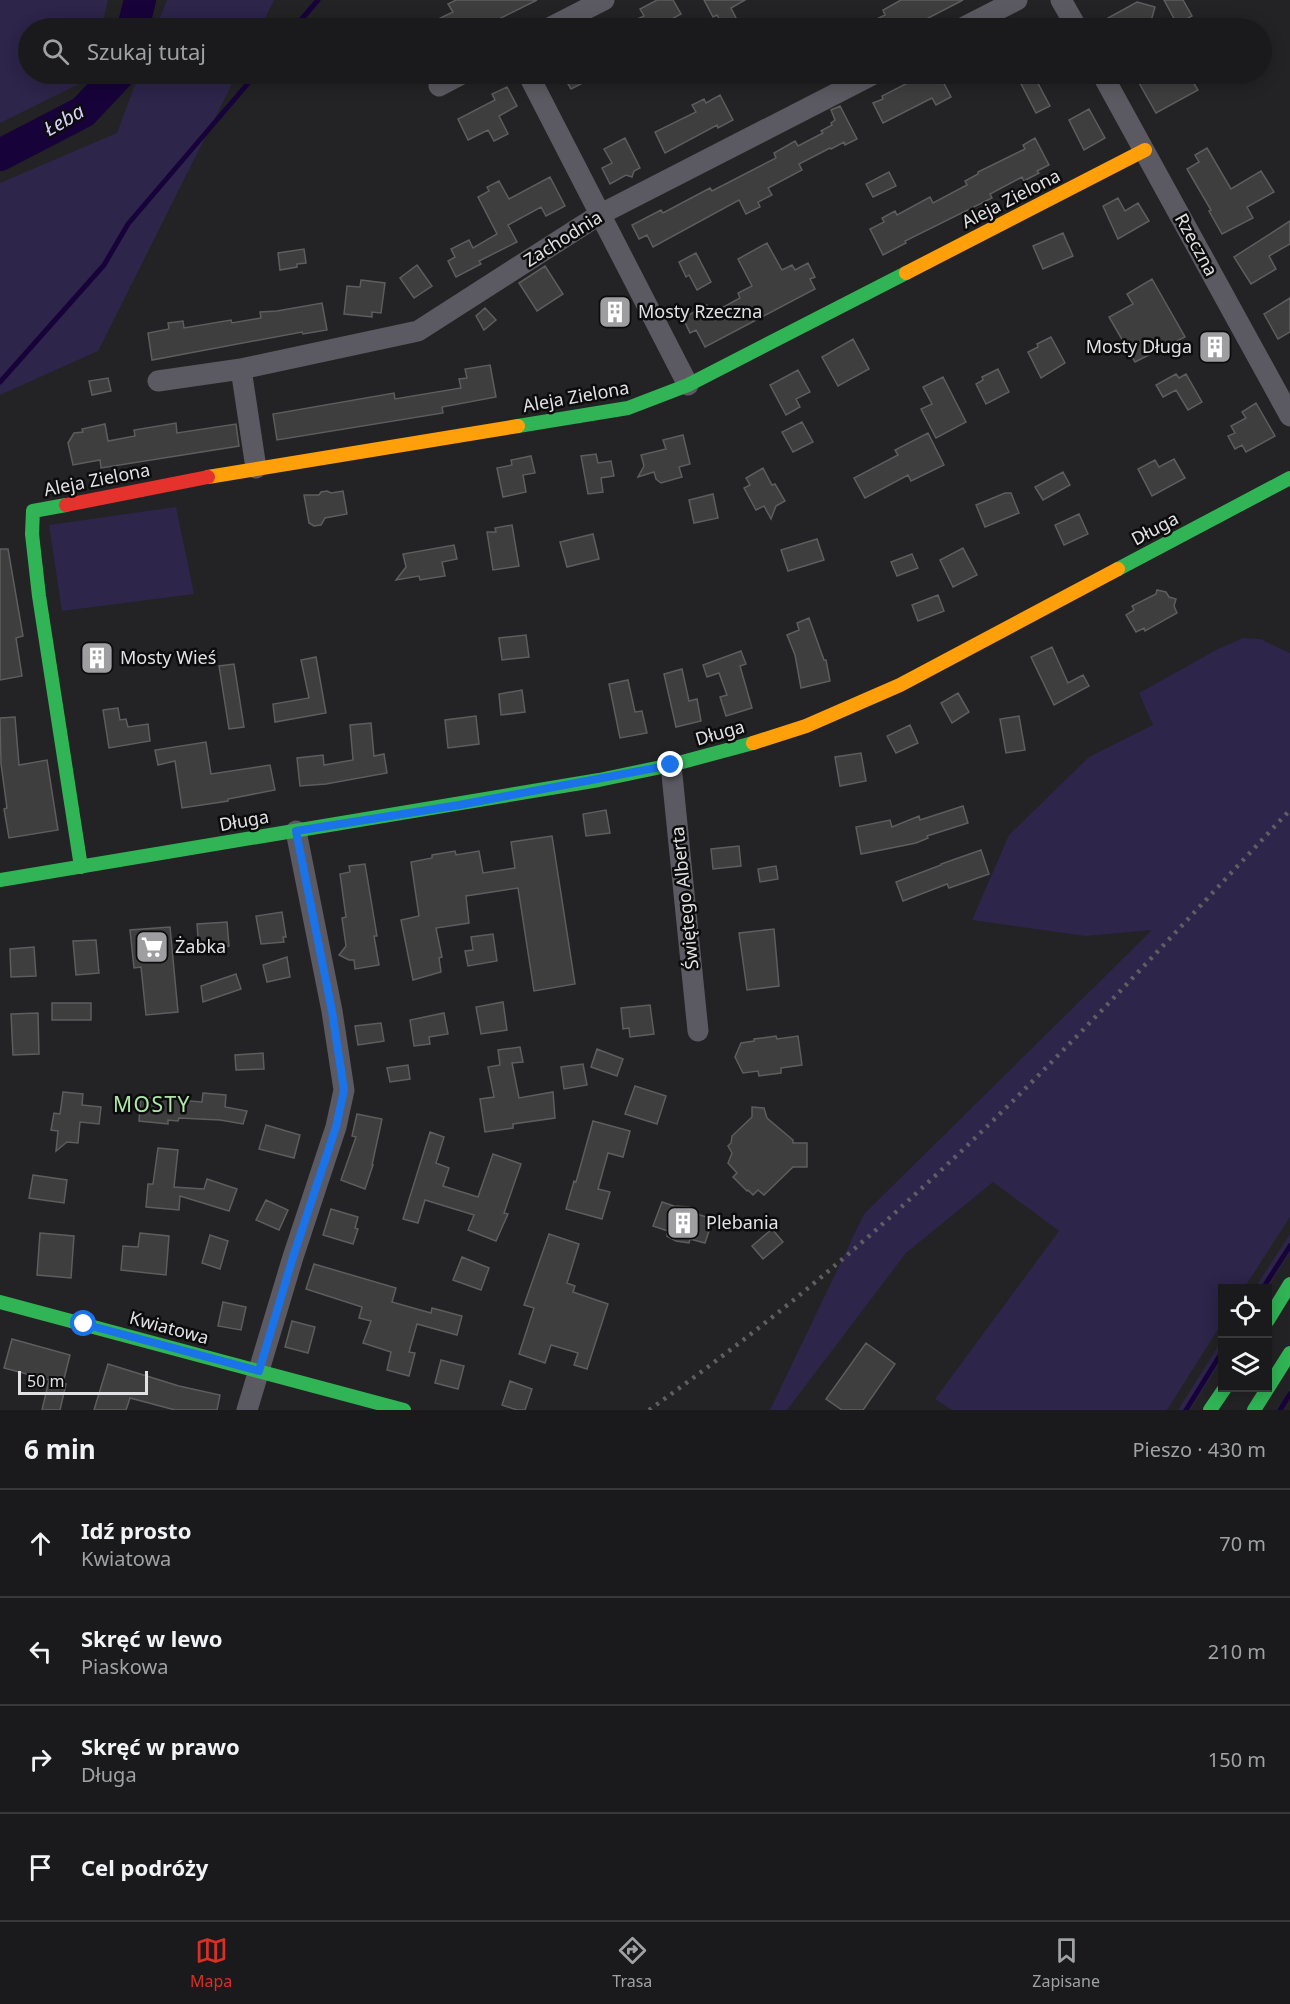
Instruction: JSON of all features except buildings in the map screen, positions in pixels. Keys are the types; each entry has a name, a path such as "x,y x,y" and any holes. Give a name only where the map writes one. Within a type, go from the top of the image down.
{"main road":[{"name":"Aleja Zielona","path":"81,867 39,596 32,534 33,511 256,468 628,408 688,385 1145,150"},
{"name":"Długa","path":"0,880 494,798 671,765 738,748 806,726 900,685 1290,478"},
{"path":"1272,1313 1290,1284"},
{"name":"Kwiatowa","path":"0,1304 404,1410"},
{"path":"1254,1410 1290,1353"},
{"path":"1210,1410 1222,1392"}],"street":[{"path":"569,18 604,0"},
{"path":"982,18 1017,0"},
{"path":"1061,0 1071,18"},
{"path":"439,86 443,84"},
{"path":"533,84 688,385"},
{"name":"Zachodnia","path":"158,381 241,369 418,331 599,215 854,84"},
{"name":"Rzeczna","path":"1108,84 1290,416"},
{"path":"241,369 256,468"},
{"name":"Świętego Alberta","path":"671,765 698,1031"},
{"path":"247,1410 293,1257 336,1127 344,1090 332,1011 296,831"}],"shaded area":[{"path":"0,0 108,0 104,18 18,18 18,84 79,84 0,123"},
{"path":"167,0 274,0 265,18 160,18"},
{"path":"135,84 232,84 98,351 0,395 0,183 117,133"},
{"path":"176,507 194,594 62,611 49,525"},
{"path":"1243,638 1260,639 1290,653 1290,1217 1247,1284 1218,1284 1218,1329 1167,1410 952,1410 935,1399 1059,1231 993,1182 906,1253 787,1410 770,1410 864,1214 1152,930 1086,936 972,920 1009,835 1089,757 1153,725 1139,693 1218,649"},
{"path":"1290,1234 1290,1252 1270,1284 1258,1284"},
{"path":"1218,1346 1218,1365 1190,1410 1178,1410"}],"waterway":[{"name":"Łeba","path":"136,18 140,0"},
{"path":"303,18 318,0"},
{"name":"Łeba","path":"0,155 83,112 110,84"},
{"path":"0,382 104,265 128,224 247,84"},
{"path":"1266,1284 1290,1246"},
{"path":"1186,1410 1218,1358"},
{"path":"1280,1410 1290,1394"}],"railway":[{"path":"649,1410 750,1335 815,1282 960,1153 1104,1008 1290,810"}],"traffic: fast":[{"path":"518,426 628,408 688,385 906,273"},
{"path":"1118,569 1290,478"},
{"path":"66,505 33,511 32,534 39,596 81,867"},
{"path":"0,880 599,780 671,765 753,743"},
{"path":"1272,1313 1290,1284"},
{"path":"0,1302 404,1410"},
{"path":"1254,1410 1290,1353"},
{"path":"1210,1410 1222,1392"}],"traffic: slow":[{"path":"906,273 1145,150"},
{"path":"208,477 518,426"},
{"path":"753,743 806,726 900,685 1118,569"}],"traffic: jam":[{"path":"66,505 208,477"}],"place":[{"name":"Mosty Rzeczna","path":"615,312"},
{"name":"Mosty Długa","path":"1215,347"},
{"name":"Mosty Wieś","path":"97,658"},
{"name":"Żabka","path":"152,947"},
{"name":"Plebania","path":"683,1223"}],"district":[{"name":"MOSTY","path":"152,1105"}],"route":[{"path":"84,1324 259,1371 293,1257 336,1127 344,1090 332,1011 296,831 459,805 671,765"}]}
